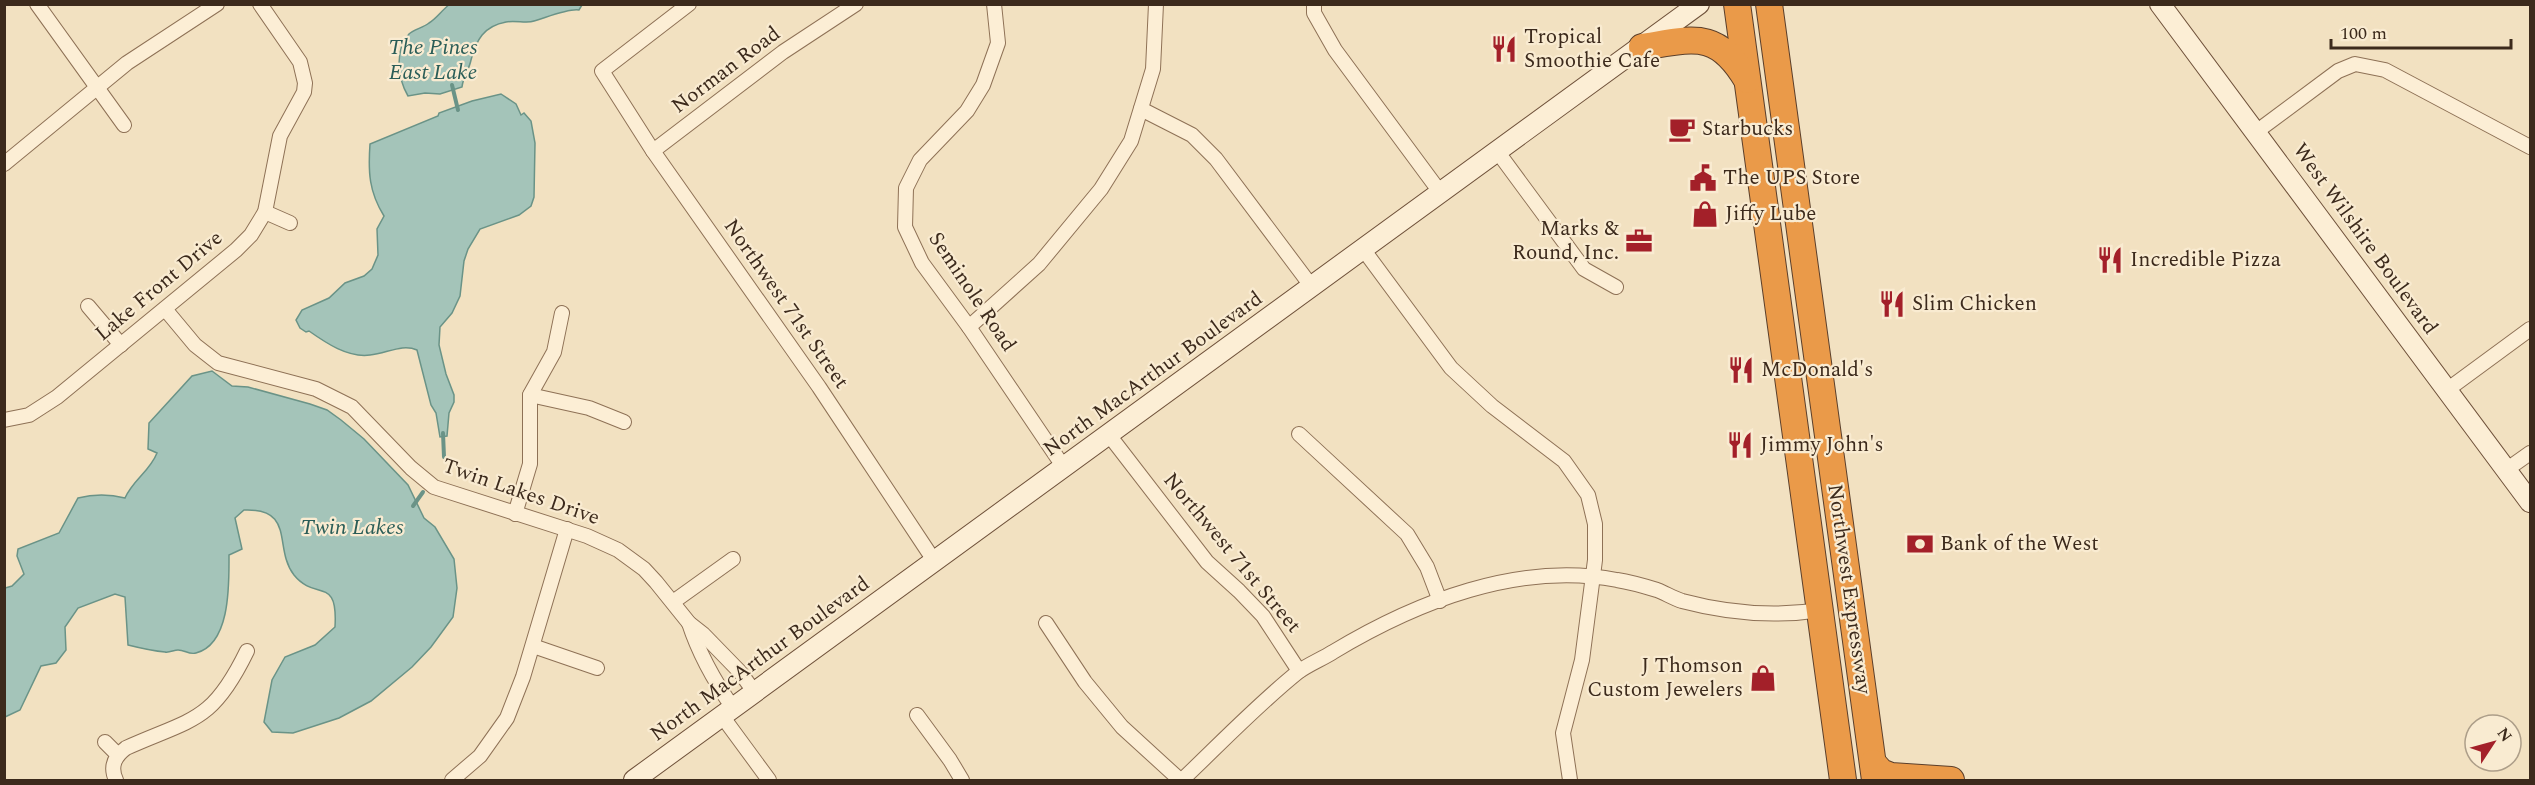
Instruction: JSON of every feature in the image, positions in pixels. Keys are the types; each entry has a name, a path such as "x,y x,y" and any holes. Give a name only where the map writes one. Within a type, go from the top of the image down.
{"highway":[{"name":"Northwest Expressway","path":"1737,4 1843,780"},
{"name":"Northwest Expressway","path":"1769,4 1874,772"},
{"path":"1642,47 1694,40 1713,44 1730,55 1748,82"},
{"path":"1778,307 1809,370 1820,377"},
{"path":"1789,384 1798,387 1807,397 1831,463"},
{"path":"1874,772 1891,776 1951,780"}],"main road":[{"name":"North MacArthur Boulevard","path":"634,780 1065,469 1699,4"},
{"name":"West Wilshire Boulevard","path":"2160,4 2388,314 2530,502"}],"street":[{"path":"37,4 124,125"},
{"path":"4,164 96,87 145,51 217,4"},
{"name":"Lake Front Drive","path":"4,420 29,415 44,407 165,309 251,235 265,212 280,136 306,82 294,52 260,4"},
{"name":"Northwest 71st Street","path":"689,4 602,71 653,152 819,387 935,562"},
{"name":"Norman Road","path":"653,152 783,52 856,4"},
{"name":"Seminole Road","path":"994,4 998,43 983,85 967,111 920,160 906,188 905,227 922,263 969,327 1065,469"},
{"path":"969,327 1039,264 1101,189 1131,141 1153,69 1156,4"},
{"path":"1314,4 1314,13 1335,50 1440,192"},
{"path":"2256,132 2338,71 2355,64 2385,70 2530,147"},
{"path":"1141,110 1192,135 1216,159 1312,287"},
{"path":"1497,151 1584,269 1616,287"},
{"path":"265,212 290,223"},
{"path":"1363,249 1438,352 1456,373 1492,406 1552,450 1575,474 1588,495 1595,524 1593,576 1582,660 1563,733 1570,780"},
{"path":"88,306 121,345"},
{"name":"Twin Lakes Drive","path":"165,309 195,345 211,359 227,367 316,389 342,401 361,414 411,468 434,486 606,544 631,558 657,582 689,623 741,672 755,693"},
{"path":"515,514 530,464 532,448 530,395 554,352 562,313"},
{"path":"2447,390 2530,329"},
{"path":"530,395 589,408 624,422"},
{"path":"1299,434 1407,534 1427,567 1440,601"},
{"name":"Northwest 71st Street","path":"1109,435 1179,529 1207,562 1267,621 1299,671"},
{"path":"2506,470 2530,453"},
{"path":"452,780 480,756 500,729 513,703 567,530"},
{"path":"673,602 733,559"},
{"path":"1046,623 1085,682 1122,727 1181,780 1299,671 1378,627 1440,601 1515,579 1593,576 1639,585 1678,600 1712,608 1789,615 1821,610"},
{"path":"689,623 728,712 769,780"},
{"path":"532,646 597,668"},
{"path":"116,780 113,771 118,755 126,748 192,721 212,706 233,681 247,651"},
{"path":"917,715 962,780"},
{"path":"105,742 118,755"}],"water":[{"name":"The Pines East Lake","path":"450,4 582,5 579,10 563,12 531,22 510,22 492,27 482,35 475,46 462,87 440,94 425,93 408,96 402,82 399,65 404,41 411,32 432,21"},
{"path":"501,94 516,104 521,115 524,113 531,121 535,143 534,197 531,206 519,215 480,229 468,249 464,261 460,296 452,313 440,327 439,345 454,402 449,413 447,436 440,437 436,413 431,405 417,350 400,348 370,355 354,354 330,345 309,331 306,332 300,328 296,320 302,310 329,298 345,283 364,276 372,269 378,255 377,229 384,216 372,190 369,164 370,144 438,116 439,113 472,101"},
{"name":"Twin Lakes","path":"212,371 232,386 248,387 327,410 364,439 408,485 424,518 435,527 454,559 457,588 453,617 431,647 412,667 371,701 339,718 293,733 272,732 264,722 272,680 285,657 315,645 335,627 335,611 329,595 302,583 294,575 288,564 281,532 271,516 260,511 244,510 235,518 242,549 229,555 226,611 216,638 207,647 196,653 189,653 178,650 160,652 128,645 125,597 115,594 78,608 65,627 66,650 56,663 41,666 20,710 5,717 5,588 12,586 24,574 17,556 18,549 59,533 78,498 102,495 125,498 157,453 148,449 149,423 192,376"}],"waterway":[{"path":"452,85 458,110"},
{"path":"443,433 444,457"},
{"path":"413,506 423,492"}],"place":[{"name":"Tropical Smoothie Cafe","path":"1504,49"},
{"name":"Starbucks","path":"1682,129"},
{"name":"The UPS Store","path":"1703,178"},
{"name":"Jiffy Lube","path":"1705,214"},
{"name":"Marks & Round, Inc.","path":"1639,241"},
{"name":"Incredible Pizza","path":"2110,260"},
{"name":"Slim Chicken","path":"1892,304"},
{"name":"McDonald's","path":"1741,370"},
{"name":"Jimmy John's","path":"1740,445"},
{"name":"Bank of the West","path":"1920,544"},
{"name":"J Thomson Custom Jewelers","path":"1763,678"}]}
